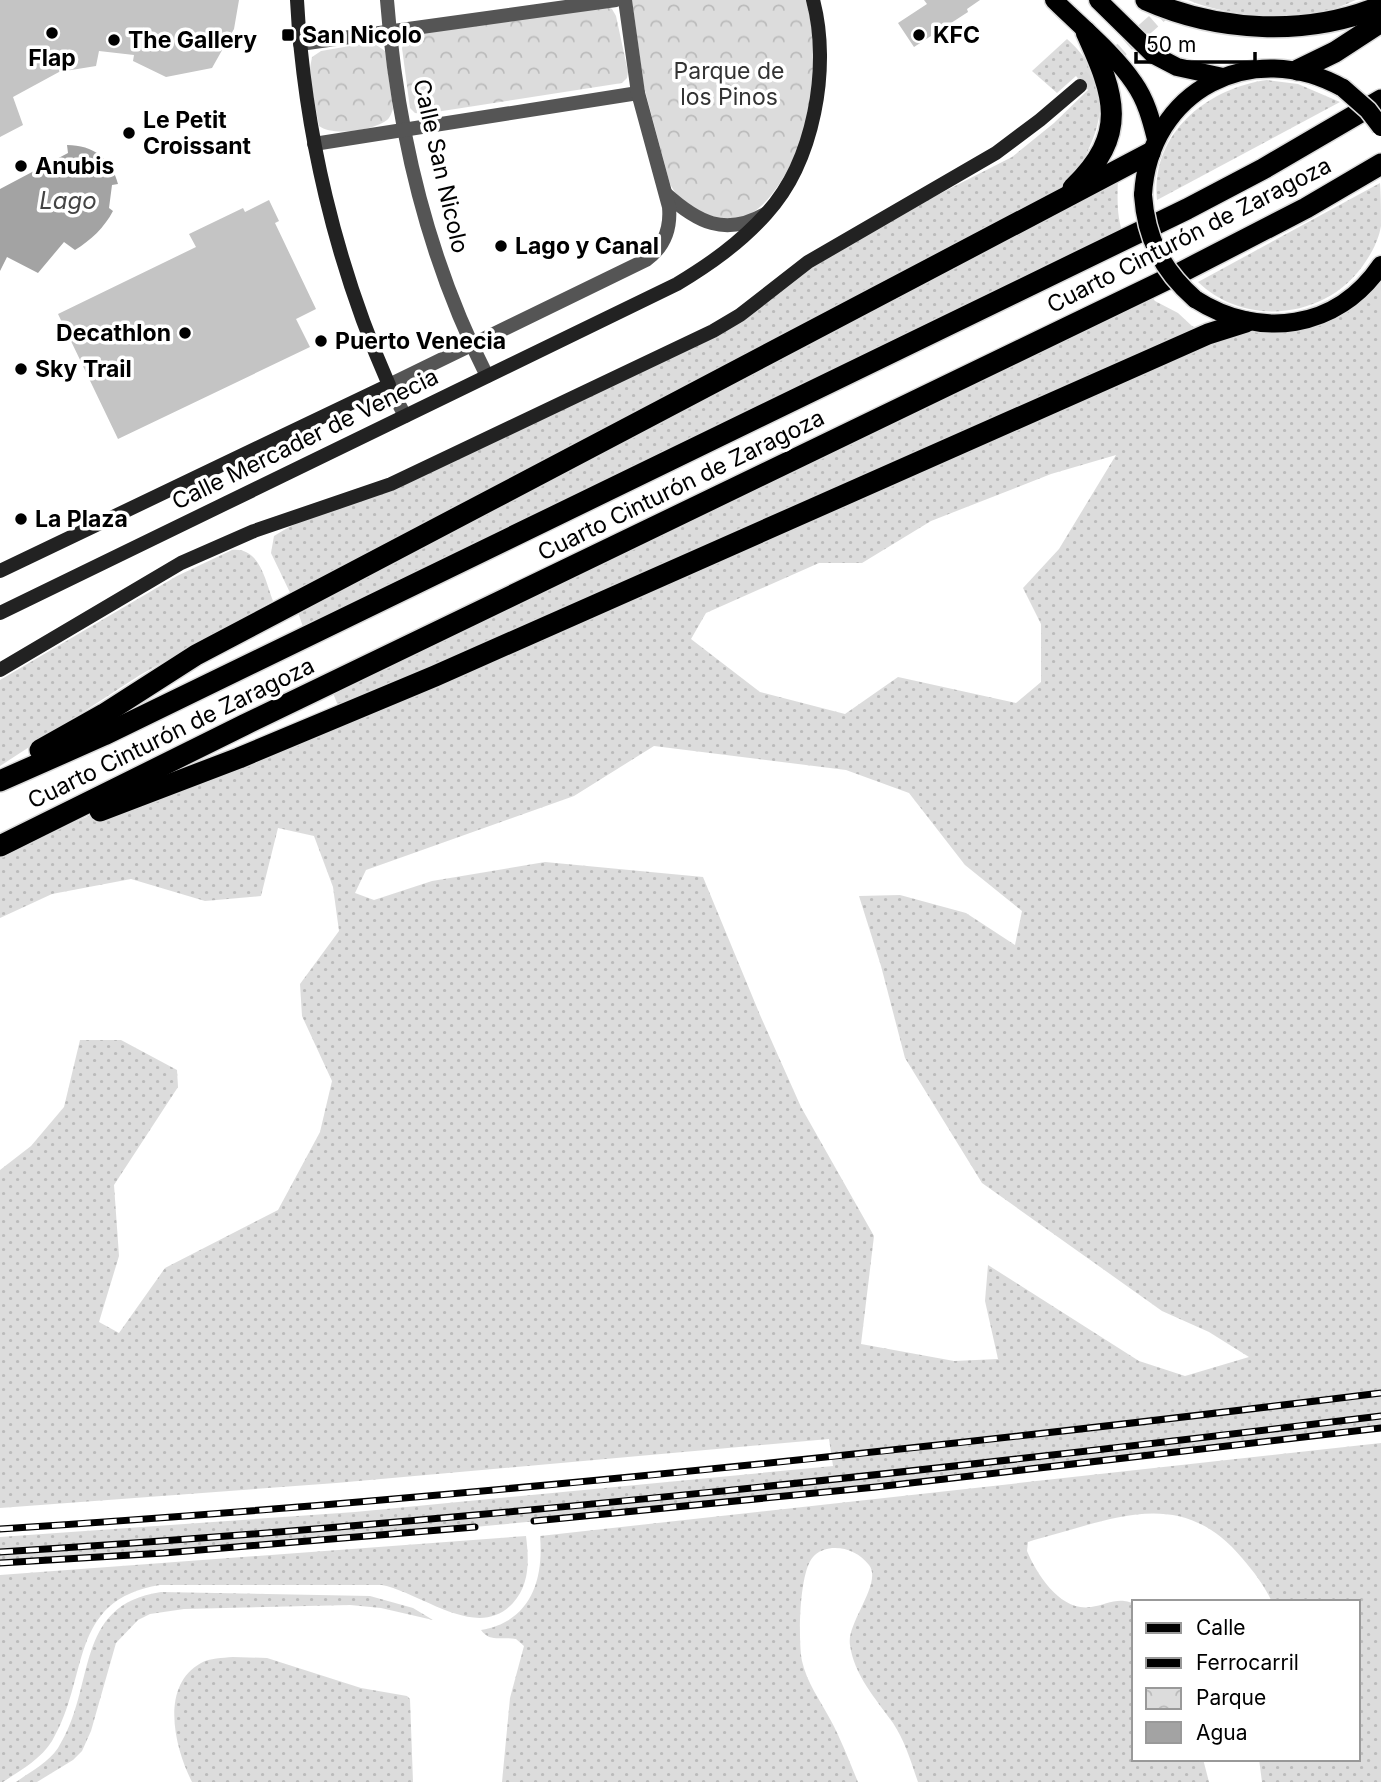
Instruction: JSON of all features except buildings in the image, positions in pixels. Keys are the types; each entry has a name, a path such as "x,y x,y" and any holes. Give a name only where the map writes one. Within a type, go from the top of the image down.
{"highway":[{"path":"1146,0 1195,17 1267,27 1336,20 1381,6"},
{"path":"1298,69 1335,52 1381,22"},
{"path":"1062,200 1100,156 1106,144 1111,121 1108,85 1086,32"},
{"name":"Cuarto Cinturón de Zaragoza","path":"1,781 104,735 1095,254 1263,169 1381,100"},
{"path":"1,781 22,759 104,714 196,655 1062,200 1153,146"},
{"name":"Cuarto Cinturón de Zaragoza","path":"7,842 1178,274 1306,208 1381,164"},
{"path":"7,842 65,825 239,758 435,676 1208,334 1246,321"}],"main road":[{"path":"1054,0 1135,83 1149,110 1153,146"},
{"path":"1098,0 1154,55 1177,67 1223,77"},
{"path":"1381,127 1368,110 1342,88 1314,74 1298,69 1260,68 1223,77 1202,87 1168,119 1153,146 1143,195 1147,225 1156,253 1180,286 1195,299 1228,317 1276,324 1315,317 1351,298 1381,265"}],"street":[{"path":"296,0 314,144 341,252 375,355 405,416"},
{"name":"Calle San Nicolo","path":"387,0 404,128 427,227 457,316 487,376"},
{"path":"300,44 615,0"},
{"name":"Calle Mercader de Venecia","path":"0,571 472,345 654,254 663,242 669,226 666,194 638,93 625,0"},
{"name":"Calle Mercader de Venecia","path":"0,613 677,284 726,252 768,212 794,170 809,134 819,77 819,37 813,0"},
{"path":"0,670 181,563 254,531 391,484 713,331 740,315 808,262 996,153 1080,86"},
{"path":"314,144 638,93"},
{"path":"666,194 687,213 718,225 747,223 768,212"}],"green space":[{"name":"Parque de los Pinos","path":"632,0 806,0 813,38 814,63 807,121 790,165 778,187 763,205 746,217 727,221 706,215 681,199 670,184 644,87"},
{"path":"1188,0 1356,0 1325,11 1274,16 1220,10"},
{"name":"Parque de los Pinos","path":"607,6 616,16 628,72 622,83 423,114 415,113 410,108 402,48 404,42 413,34"},
{"path":"1067,39 1085,59 1096,78 1100,98 1094,137 1062,198 1118,170 1118,214 1125,239 306,636 295,603 271,553 274,536 692,342 831,249 1012,157 1054,123 1088,90 1076,76 1057,93 1032,71"},
{"path":"375,44 385,51 393,109 390,116 386,121 360,130 341,132 319,126 309,74 312,57 321,51"},
{"path":"1267,80 1298,84 1340,102 1157,200 1157,176 1163,155 1173,135 1187,118 1224,93"},
{"path":"1380,183 1379,235 1366,261 1350,280 1331,295 1310,305 1263,311 1240,307 1218,297 1198,282"},
{"path":"1381,265 1381,1428 721,1504 335,1540 0,1563 0,1537 355,1512 833,1466 829,1439 336,1483 0,1508 0,1170 31,1146 64,1107 80,1040 121,1040 177,1070 178,1087 114,1185 119,1256 99,1322 119,1333 165,1268 278,1210 320,1132 332,1081 302,1016 300,984 339,931 333,887 314,836 278,828 261,896 205,901 131,879 52,894 0,918 0,846 15,839 65,826 340,711 330,685 1145,289 1155,301 1208,334 1316,317","holes":["1116,455 1059,549 1023,588 1041,624 1041,682 1016,703 898,677 845,714 760,692 691,639 706,613 819,563 862,563 931,521 1051,474","654,746 846,770 909,793 965,865 1022,911 1015,945 966,913 900,895 859,896 905,1058 982,1183 1162,1311 1209,1332 1249,1357 1185,1376 1139,1361 988,1265 985,1301 998,1359 954,1361 861,1344 874,1236 801,1107 703,877 545,862 432,881 374,900 355,893 366,870 574,796"]},
{"path":"232,550 241,550 255,559 273,601 140,675 0,766 0,680 177,576"},
{"path":"1381,1443 1381,1782 1262,1782 1259,1761 1360,1761 1360,1600 1271,1600 1251,1568 1218,1535 1194,1521 1170,1515 1144,1514 1118,1517 1034,1540 1028,1542 1027,1551 1044,1581 1060,1598 1070,1604 1091,1607 1118,1601 1132,1603 1132,1761 1204,1761 1209,1782 918,1782 901,1737 867,1686 852,1656 850,1636 871,1582 869,1565 852,1552 829,1548 813,1557 805,1577 800,1623 802,1661 807,1677 838,1734 858,1782 502,1782 510,1698 524,1646 516,1639 492,1638 481,1630 498,1626 511,1618 522,1609 530,1597 539,1569 540,1536"},
{"path":"526,1536 528,1563 519,1596 499,1614 483,1618 449,1612 382,1585 160,1585 130,1593 109,1607 95,1624 85,1645 64,1717 52,1741 30,1764 0,1782 0,1575"},
{"path":"161,1592 370,1596 413,1608 433,1620 381,1608 350,1605 184,1609 150,1614 138,1620 116,1643 91,1731 82,1751 73,1760 37,1782 16,1782 44,1763 58,1748 70,1725 91,1652 100,1631 113,1613 133,1600"},
{"path":"233,1657 267,1658 361,1688 407,1696 410,1699 413,1782 192,1782 176,1736 175,1702 179,1687 188,1673 201,1663"}],"water":[{"name":"Lago","path":"67,145 93,151 111,167 118,184 112,185 109,208 113,211 97,233 75,250 64,242 38,273 7,257 0,271 0,189 68,153"}],"tunnel":[{"path":"1080,86 1178,0"}],"railway":[{"path":"0,1529 346,1503 692,1471 1381,1393"},
{"path":"0,1552 346,1526 692,1494 1381,1416"},
{"path":"534,1521 876,1487 1381,1428"},
{"path":"0,1563 164,1553 475,1527"}],"place":[{"name":"Flap","path":"52,33"},
{"name":"San Nicolo","path":"288,35"},
{"name":"KFC","path":"919,35"},
{"name":"The Gallery","path":"114,40"},
{"name":"Le Petit Croissant","path":"129,133"},
{"name":"Anubis","path":"21,166"},
{"name":"Lago y Canal","path":"501,246"},
{"name":"Decathlon","path":"185,333"},
{"name":"Puerto Venecia","path":"321,341"},
{"name":"Sky Trail","path":"21,369"},
{"name":"La Plaza","path":"21,519"}]}
